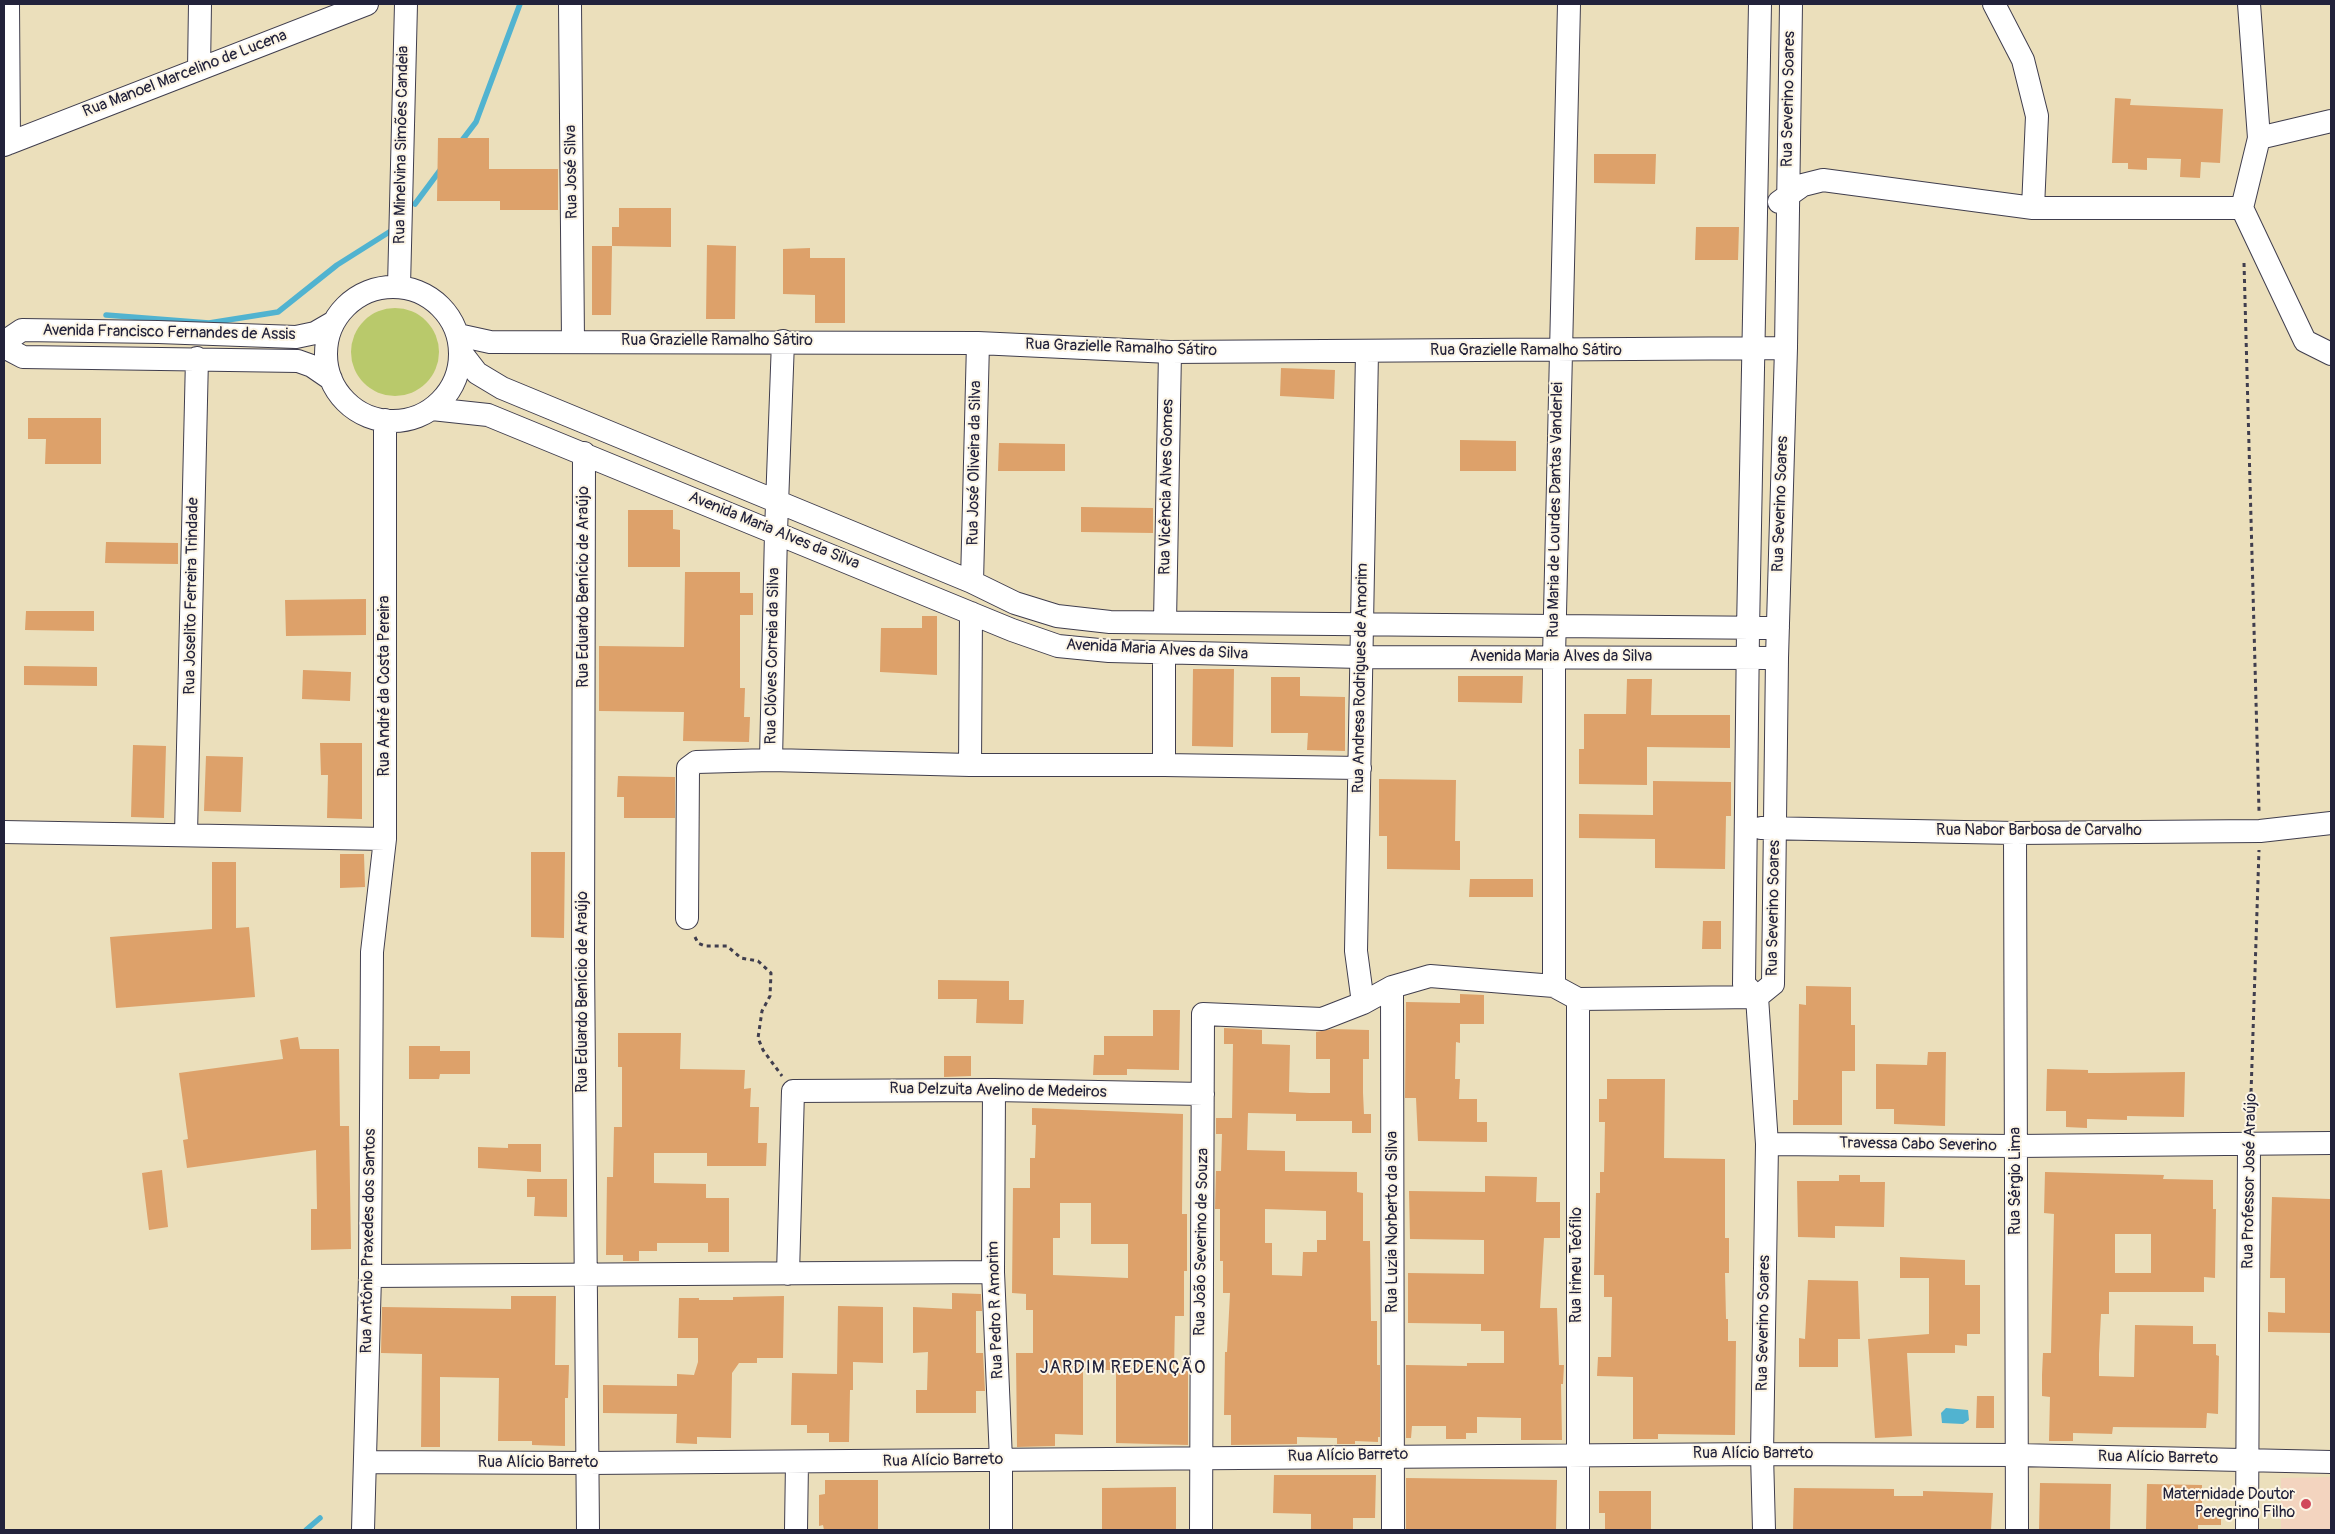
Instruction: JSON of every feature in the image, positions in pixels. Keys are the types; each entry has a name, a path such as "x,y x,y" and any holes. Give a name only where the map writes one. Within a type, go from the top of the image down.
{"street":[{"path":"6,144 8,4"},
{"path":"200,4 200,69"},
{"name":"Rua Manoel Marcelino de Lucena","path":"6,144 367,4"},
{"name":"Rua Minelvina Simões Candeia","path":"399,286 406,4"},
{"name":"Rua José Silva","path":"570,4 573,341"},
{"name":"Rua Maria de Lourdes Dantas Vanderlei","path":"1554,986 1554,625 1559,351 1569,4"},
{"name":"Rua Severino Soares","path":"1760,4 1755,348 1748,630 1744,984 1757,996 1766,1144 1762,1454 1764,1530"},
{"name":"Rua Severino Soares","path":"1757,996 1773,984 1776,829 1776,658 1786,348 1791,4"},
{"path":"1994,4 2023,60 2038,116 2033,208"},
{"path":"2249,4 2259,138 2242,208 2304,341 2331,354"},
{"path":"2259,138 2331,121"},
{"path":"1757,216 1788,197 1803,185 1823,180 2033,208 2242,208"},
{"path":"399,286 417,290 432,299 446,311 459,343 460,362 456,380 446,396 432,409 416,418 398,421 385,420 362,413 346,402 328,370 326,351 329,333 334,322 349,302 364,293 381,287 399,286"},
{"name":"Avenida Francisco Fernandes de Assis","path":"4,342 22,330 296,337 315,333 334,322"},
{"name":"Rua Grazielle Ramalho Sátiro","path":"459,343 573,341 978,343 1170,352 1559,351 1786,348"},
{"name":"Rua Clóves Correia da Silva","path":"771,760 776,532 783,341"},
{"name":"Avenida Maria Alves da Silva","path":"459,343 477,373 502,388 972,582 1015,603 1057,616 1110,622 1362,626 1554,625 1748,630 1778,628"},
{"name":"Rua José Oliveira da Silva","path":"972,582 978,343"},
{"name":"Avenida Francisco Fernandes de Assis","path":"4,347 23,357 197,358 298,361 312,366 332,379"},
{"name":"Rua Vicência Alves Gomes","path":"1165,622 1170,352"},
{"name":"Rua Andresa Rodrigues de Amorim","path":"1364,1003 1356,951 1367,352"},
{"name":"Rua Joselito Ferreira Trindade","path":"186,834 197,358"},
{"name":"Avenida Maria Alves da Silva","path":"432,409 488,415 971,613 1058,646 1109,651 1164,653 1361,657 1776,658"},
{"name":"Rua André da Costa Pereira","path":"372,952 385,839 385,420"},
{"name":"Rua Eduardo Benício de Araújo","path":"584,453 583,969 588,1530"},
{"path":"970,766 971,613"},
{"path":"1164,653 1164,765"},
{"path":"687,918 688,768 696,762 771,760 970,766 1164,765 1360,768"},
{"name":"Rua Nabor Barbosa de Carvalho","path":"1747,826 1776,829 2015,832 2260,831 2331,823"},
{"path":"4,832 385,839"},
{"name":"Rua Sérgio Lima","path":"2015,832 2017,1530"},
{"name":"Rua Antônio Praxedes dos Santos","path":"363,1530 370,1276 372,952"},
{"path":"1364,1003 1392,987 1430,976 1554,986 1578,999 1757,996"},
{"name":"Rua Luzia Norberto da Silva","path":"1392,987 1394,1530"},
{"name":"Rua Irineu Teófilo","path":"1578,999 1576,1456 1578,1530"},
{"name":"Rua João Severino de Souza","path":"1201,1530 1203,1014 1322,1019 1364,1003"},
{"path":"788,1274 792,1090"},
{"name":"Rua Delzuita Avelino de Medeiros","path":"792,1090 994,1090 1203,1094"},
{"name":"Rua Pedro R Amorim","path":"994,1090 993,1272 1001,1460 1001,1530"},
{"name":"Travessa Cabo Severino","path":"1766,1144 2016,1146 2331,1143"},
{"name":"Rua Professor José Araújo","path":"2247,1530 2249,1144"},
{"path":"370,1276 993,1272"},
{"name":"Rua Alício Barreto","path":"365,1462 588,1464 1762,1454 2017,1456 2331,1462"},
{"path":"796,1530 797,1462"}],"path":[{"name":"Rua Professor José Araújo","path":"2244,257 2260,831 2249,1144"},
{"path":"687,918 698,943 705,946 727,946 741,958 758,961 771,974 770,996 762,1011 758,1038 763,1050 792,1090"}],"shaded area":[{"name":"Maternidade Doutor Peregrino Filho","path":"2331,1477 2331,1530 2281,1530 2281,1478"}],"green space":[{"path":"395,308 412,311 426,321 436,335 439,352 436,369 426,383 412,393 395,396 378,393 364,383 354,369 351,352 354,335 364,321 378,311"}],"water":[{"path":"1946,1408 1968,1410 1969,1420 1963,1424 1942,1423 1941,1413"}],"building":[{"path":"2115,98 2131,99 2130,105 2223,109 2220,163 2201,162 2200,178 2180,177 2181,159 2147,158 2147,170 2128,169 2128,163 2112,163"},
{"path":"438,138 489,138 489,169 558,169 558,210 500,210 500,201 437,201"},
{"path":"1594,154 1656,154 1655,184 1594,183"},
{"path":"619,208 671,208 671,247 612,246 612,227 619,227"},
{"path":"1696,227 1739,227 1738,260 1695,260"},
{"path":"707,245 736,246 735,319 706,319"},
{"path":"592,246 612,246 611,315 592,315"},
{"path":"810,248 810,258 845,258 845,323 815,323 815,295 783,294 783,249"},
{"path":"1281,368 1335,370 1334,399 1280,396"},
{"path":"28,418 101,418 101,464 45,464 46,439 28,439"},
{"path":"1460,440 1516,441 1516,471 1460,471"},
{"path":"999,443 1065,444 1065,471 998,471"},
{"path":"1081,507 1153,508 1153,533 1081,532"},
{"path":"628,510 673,510 673,529 680,530 680,567 628,567"},
{"path":"106,542 178,543 178,564 105,563"},
{"path":"685,572 740,572 740,593 753,593 753,615 740,615 740,688 745,688 744,717 750,717 749,742 683,741 684,712 599,711 599,646 684,647"},
{"path":"366,599 366,635 286,636 285,600"},
{"path":"26,611 94,611 94,631 25,630"},
{"path":"922,616 937,616 937,675 880,672 881,628 922,628"},
{"path":"24,666 97,667 97,686 24,685"},
{"path":"1193,669 1234,669 1233,747 1192,746"},
{"path":"303,670 351,672 350,701 302,699"},
{"path":"1458,676 1523,676 1522,703 1458,702"},
{"path":"1271,677 1300,677 1300,696 1345,697 1345,751 1307,750 1308,733 1271,733"},
{"path":"1627,679 1652,679 1651,715 1730,715 1730,748 1647,747 1647,785 1579,784 1579,749 1584,749 1584,714 1626,714"},
{"path":"320,743 362,743 362,819 327,818 328,775 321,775"},
{"path":"133,745 166,746 164,818 131,817"},
{"path":"206,756 243,757 241,812 204,811"},
{"path":"618,776 675,777 675,818 624,818 624,797 617,797"},
{"path":"1379,779 1456,780 1455,841 1460,841 1460,870 1387,869 1387,836 1379,836"},
{"path":"1653,781 1731,782 1731,816 1726,816 1725,869 1655,868 1655,839 1579,838 1579,814 1653,815"},
{"path":"531,852 565,852 564,938 531,937"},
{"path":"340,854 364,854 365,887 340,888"},
{"path":"212,862 236,862 236,928 249,927 255,997 116,1008 110,937 212,929"},
{"path":"1470,879 1533,879 1533,897 1469,897"},
{"path":"1703,921 1721,921 1721,949 1702,949"},
{"path":"938,980 1009,981 1009,1000 1024,1000 1023,1024 976,1023 977,999 938,999"},
{"path":"1806,986 1851,987 1851,1025 1855,1025 1855,1071 1842,1071 1842,1125 1793,1125 1793,1100 1798,1100 1799,1004 1806,1005"},
{"path":"1460,994 1484,995 1484,1024 1460,1024 1460,1043 1456,1042 1455,1079 1460,1079 1459,1099 1477,1099 1477,1122 1487,1122 1487,1142 1418,1141 1416,1098 1405,1098 1406,1002 1460,1003"},
{"path":"1153,1010 1180,1010 1179,1070 1127,1069 1127,1075 1093,1075 1094,1055 1104,1055 1104,1036 1153,1036"},
{"path":"1224,1028 1262,1030 1262,1044 1290,1045 1289,1092 1330,1093 1330,1059 1316,1059 1316,1032 1332,1029 1369,1030 1369,1059 1363,1059 1363,1093 1364,1114 1371,1114 1371,1133 1352,1133 1352,1121 1296,1121 1296,1114 1248,1113 1247,1150 1285,1151 1285,1171 1357,1172 1357,1192 1363,1193 1363,1241 1370,1241 1371,1321 1377,1321 1377,1365 1380,1365 1380,1437 1378,1437 1378,1442 1355,1441 1355,1444 1337,1444 1337,1438 1297,1437 1297,1444 1231,1445 1231,1415 1224,1415 1225,1352 1227,1352 1230,1293 1223,1293 1223,1261 1220,1261 1220,1209 1215,1209 1216,1171 1221,1171 1222,1134 1216,1134 1216,1118 1232,1118 1233,1044 1224,1044","holes":["1265,1209 1326,1211 1326,1240 1317,1240 1317,1252 1303,1252 1302,1276 1272,1275 1272,1243 1265,1243"]},
{"path":"618,1033 681,1033 680,1069 745,1070 744,1089 751,1088 750,1107 759,1107 758,1143 767,1143 766,1166 707,1166 707,1153 654,1153 654,1183 706,1184 706,1198 729,1198 729,1252 708,1252 708,1243 657,1243 657,1251 639,1251 639,1261 623,1261 623,1255 606,1255 607,1177 613,1177 614,1127 622,1127 622,1067 618,1067"},
{"path":"298,1037 300,1049 339,1049 340,1126 349,1126 351,1249 311,1250 311,1209 317,1209 316,1150 187,1168 183,1140 188,1139 179,1073 283,1059 280,1040"},
{"path":"409,1046 440,1046 440,1051 470,1051 470,1074 440,1074 439,1079 409,1079"},
{"path":"1928,1052 1946,1052 1945,1126 1894,1124 1894,1109 1876,1109 1876,1064 1927,1065"},
{"path":"944,1056 971,1056 971,1076 944,1077"},
{"path":"2047,1069 2088,1070 2088,1073 2185,1072 2184,1117 2127,1116 2127,1120 2087,1119 2087,1128 2066,1127 2066,1111 2046,1111"},
{"path":"1607,1079 1665,1079 1664,1158 1725,1159 1725,1238 1729,1238 1729,1273 1725,1273 1726,1319 1728,1319 1728,1341 1736,1341 1735,1435 1658,1434 1658,1439 1633,1439 1633,1377 1597,1376 1598,1357 1611,1357 1612,1297 1604,1297 1604,1275 1594,1275 1596,1193 1600,1193 1600,1172 1604,1172 1605,1122 1599,1122 1599,1099 1607,1099"},
{"path":"1032,1108 1183,1114 1182,1214 1187,1214 1187,1271 1184,1271 1184,1316 1175,1316 1174,1371 1188,1371 1188,1445 1116,1443 1116,1370 1083,1370 1083,1435 1055,1434 1055,1446 1017,1447 1016,1353 1033,1353 1033,1310 1026,1310 1026,1294 1012,1293 1013,1188 1030,1188 1030,1158 1035,1158 1036,1125 1032,1125","holes":["1060,1203 1091,1203 1091,1244 1128,1244 1128,1278 1053,1275 1053,1238 1060,1238"]},
{"path":"508,1144 541,1144 541,1172 478,1168 478,1147 508,1148"},
{"path":"162,1170 168,1227 149,1230 142,1173"},
{"path":"2045,1172 2164,1175 2163,1179 2213,1180 2213,1209 2216,1209 2215,1278 2204,1277 2204,1292 2109,1292 2109,1314 2101,1314 2099,1354 2099,1376 2134,1377 2135,1325 2193,1326 2193,1344 2216,1344 2216,1355 2219,1356 2218,1414 2207,1413 2206,1428 2113,1427 2112,1434 2073,1433 2073,1441 2049,1441 2050,1397 2042,1396 2042,1375 2043,1353 2051,1353 2054,1214 2044,1213","holes":["2115,1234 2151,1234 2151,1273 2115,1273"]},
{"path":"1839,1175 1860,1175 1860,1182 1885,1182 1884,1227 1835,1226 1835,1238 1798,1237 1797,1181 1839,1181"},
{"path":"1485,1176 1537,1177 1536,1202 1560,1202 1560,1238 1544,1238 1540,1308 1557,1308 1559,1365 1564,1365 1563,1384 1561,1384 1562,1440 1521,1440 1521,1418 1477,1417 1477,1433 1466,1433 1466,1439 1446,1439 1446,1426 1412,1426 1411,1438 1406,1438 1406,1365 1467,1366 1467,1363 1504,1363 1504,1331 1481,1331 1481,1324 1408,1323 1408,1273 1484,1274 1484,1240 1410,1239 1409,1191 1485,1192"},
{"path":"527,1179 567,1179 567,1217 534,1216 535,1197 527,1197"},
{"path":"2272,1197 2330,1199 2331,1333 2268,1332 2268,1312 2285,1313 2285,1278 2270,1278"},
{"path":"1900,1257 1965,1260 1965,1285 1980,1285 1980,1334 1967,1334 1967,1346 1955,1345 1955,1353 1907,1353 1912,1436 1875,1438 1868,1339 1929,1334 1929,1278 1900,1278"},
{"path":"1808,1280 1858,1281 1860,1339 1838,1339 1838,1367 1799,1367 1799,1338 1805,1339"},
{"path":"952,1293 981,1294 982,1311 976,1311 976,1353 983,1353 985,1391 976,1391 976,1413 916,1413 916,1390 927,1390 928,1352 913,1353 913,1307 952,1309"},
{"path":"511,1296 556,1296 555,1365 569,1365 568,1398 565,1398 565,1446 532,1445 532,1441 498,1441 499,1378 440,1377 440,1447 421,1447 422,1354 381,1353 382,1307 511,1309"},
{"path":"784,1296 783,1358 757,1358 757,1363 739,1363 732,1373 731,1438 697,1437 697,1444 676,1443 677,1414 603,1413 603,1385 677,1386 677,1374 694,1375 698,1362 698,1338 678,1338 679,1298 733,1300 733,1297"},
{"path":"838,1306 883,1307 883,1363 853,1362 853,1390 850,1390 849,1442 829,1442 829,1433 807,1433 807,1425 791,1425 792,1373 837,1374"},
{"path":"1977,1396 1994,1396 1994,1428 1976,1428"},
{"path":"1274,1475 1376,1475 1375,1518 1353,1518 1353,1530 1311,1530 1311,1514 1273,1513"},
{"path":"1406,1478 1557,1480 1556,1530 1406,1530"},
{"path":"825,1480 878,1480 878,1530 824,1530 823,1525 819,1526 819,1495 825,1494"},
{"path":"2040,1483 2111,1484 2110,1530 2039,1530"},
{"path":"2147,1484 2202,1485 2202,1507 2221,1507 2221,1525 2198,1525 2198,1530 2146,1530"},
{"path":"1176,1487 1176,1530 1102,1530 1102,1488"},
{"path":"1794,1488 1894,1489 1894,1496 1923,1496 1923,1491 1993,1493 1991,1530 1793,1530"},
{"path":"1599,1491 1651,1491 1651,1530 1605,1530 1605,1513 1599,1513"}],"waterway":[{"path":"460,143 476,122 520,4"},
{"path":"415,204 441,169"},
{"path":"106,315 209,323 278,312 337,265 394,229"},
{"path":"306,1530 320,1518"}],"place":[{"name":"Maternidade Doutor Peregrino Filho","path":"2306,1504"}],"district":[{"name":"JARDIM REDENÇÃO","path":"1123,1368"}]}
